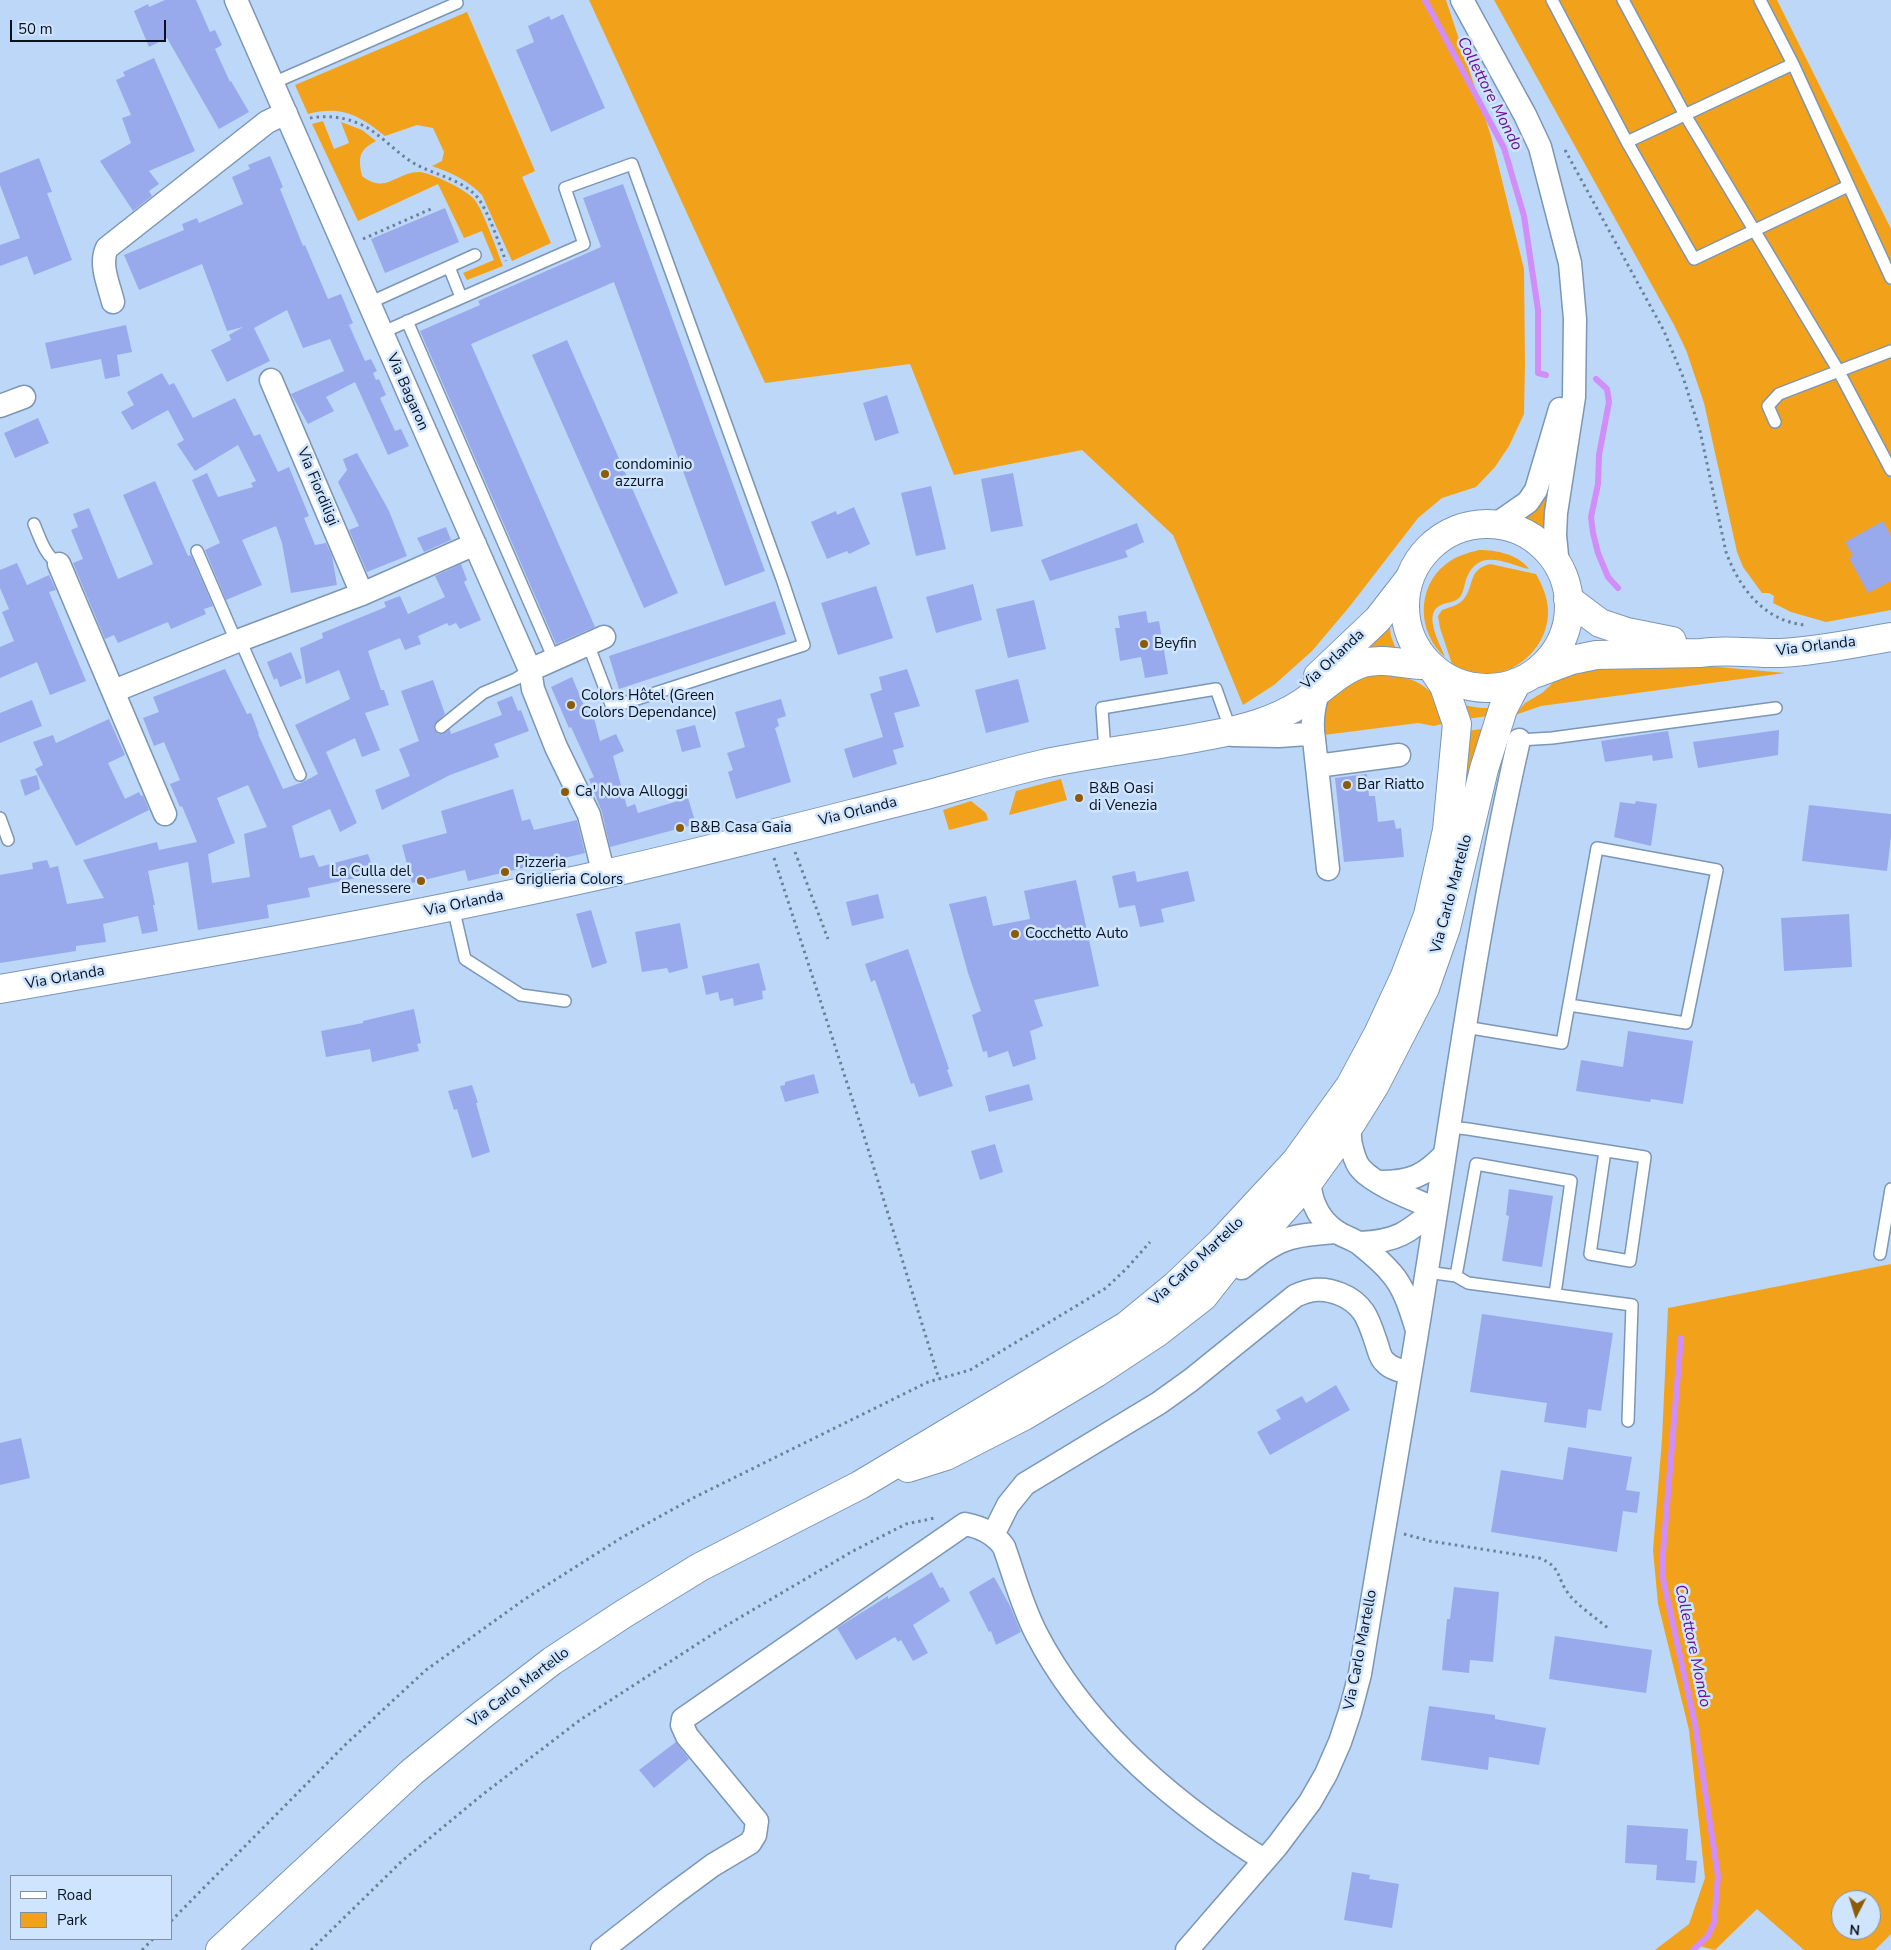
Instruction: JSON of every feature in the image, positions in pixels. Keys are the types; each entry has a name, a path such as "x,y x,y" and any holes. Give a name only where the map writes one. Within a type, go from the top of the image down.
{"main road":[{"path":"1480,525 1510,528 1538,542 1558,566 1564,580 1568,599 1567,626 1553,654 1543,666 1524,679 1502,687 1471,687 1442,675 1430,665 1416,647 1407,625 1405,602 1409,579 1420,558 1436,541 1449,533 1480,525"},
{"name":"Via Orlanda","path":"1231,731 1296,695 1378,618 1409,579"},
{"name":"Via Orlanda","path":"1568,599 1600,623 1617,629 1656,639 1740,652"},
{"name":"Via Orlanda","path":"1524,679 1572,660 1596,655 1701,653 1715,651 1801,652 1891,637"},
{"name":"Via Orlanda","path":"0,990 453,907 604,874 777,833 1043,765 1231,731 1268,722 1286,713 1340,675 1368,662 1383,661 1416,666 1430,665"},
{"name":"Via Carlo Martello","path":"220,1950 412,1772 552,1661 700,1567 860,1485 1126,1326 1176,1285 1220,1243 1296,1162 1350,1086 1378,1034 1405,976 1428,915 1447,830 1457,724 1444,686 1430,665"},
{"name":"Via Carlo Martello","path":"860,1485 946,1456 1024,1416 1096,1374 1158,1332 1203,1297 1225,1269 1268,1227 1310,1180 1352,1122 1397,1044 1424,988 1446,928 1490,751 1503,709 1524,679"}],"street":[{"name":"Via Bagaron","path":"236,0 273,83 296,116 381,333 530,670 533,689 553,738 589,814 604,874"},
{"path":"1462,0 1525,115 1540,147 1570,263 1575,319 1574,398 1556,513 1554,535 1558,566"},
{"path":"113,302 104,260 107,248 266,122 296,116"},
{"path":"1495,525 1528,502 1536,490 1574,368"},
{"name":"Via Fiordiligi","path":"271,380 362,594"},
{"path":"0,406 24,397"},
{"path":"114,691 240,640 362,594 475,544"},
{"path":"59,564 165,814"},
{"path":"530,670 596,641"},
{"path":"1319,690 1313,709 1312,725 1328,869"},
{"path":"1231,731 1263,736 1307,734 1314,739"},
{"name":"Via Carlo Martello","path":"1187,1950 1293,1826 1310,1802 1326,1774 1350,1712 1360,1674 1418,1331 1465,1027 1503,809 1518,740"},
{"path":"1317,766 1399,755"},
{"name":"Via Carlo Martello","path":"1418,1331 1400,1284 1367,1250 1336,1232 1322,1218 1317,1211 1311,1194 1310,1180 1316,1155 1370,1073 1392,1027 1406,991 1422,931"},
{"name":"Via Carlo Martello","path":"1352,1122 1349,1134 1357,1164 1366,1174 1436,1209 1403,1235 1367,1250"},
{"path":"1379,1182 1403,1182 1421,1175 1445,1154"},
{"name":"Via Carlo Martello","path":"1203,1297 1223,1285 1263,1250 1280,1241 1299,1235 1336,1232"},
{"path":"1367,1250 1394,1265 1427,1272"},
{"path":"993,1535 1008,1505 1025,1484 1159,1403 1191,1380 1294,1296 1303,1292 1313,1289 1328,1290 1353,1300 1365,1312 1382,1359 1389,1366 1410,1373"},
{"path":"602,1950 706,1870 750,1842 755,1835 757,1821 687,1736 682,1725 683,1719 965,1524 975,1526 993,1535 1004,1547 1035,1632 1088,1712 1135,1762 1167,1791 1204,1822 1264,1860"}],"lane":[{"path":"1552,0 1626,142 1694,259 1848,186"},
{"path":"1624,0 1684,113 1838,370 1891,470"},
{"path":"1760,0 1792,64 1891,278"},
{"path":"273,83 457,3"},
{"path":"1626,142 1684,113 1792,64"},
{"path":"381,333 584,244 565,188 632,164 782,579 804,645 612,707 596,641"},
{"path":"369,304 475,255"},
{"path":"449,267 462,297"},
{"path":"407,321 554,659"},
{"path":"1776,422 1768,406 1779,394 1891,351"},
{"path":"34,524 47,552 53,561 59,564"},
{"path":"197,551 234,634 240,640 300,775"},
{"path":"441,727 483,693 516,679 530,670"},
{"path":"1105,753 1102,708 1216,689 1231,731"},
{"path":"1518,740 1552,738 1776,708"},
{"path":"0,818 8,840"},
{"path":"1465,1027 1562,1043 1597,848 1717,870 1686,1023 1569,1005"},
{"path":"453,907 465,959 521,995 565,1000"},
{"path":"1450,1127 1645,1157 1630,1261 1590,1254 1605,1151"},
{"path":"1456,1276 1476,1164 1571,1181 1554,1294"},
{"path":"1880,1254 1891,1189"},
{"path":"1427,1272 1456,1276 1468,1283 1632,1305 1628,1421"}],"path":[{"path":"296,116 326,115 343,118 363,125 406,158 421,167 455,181 471,191 482,206 512,276"},
{"path":"1562,146 1664,331 1674,353 1700,431 1724,546 1732,568 1748,592 1766,610 1787,622 1808,625"},
{"path":"360,240 433,208"},
{"path":"777,833 828,939"},
{"path":"777,833 857,1114 939,1379"},
{"path":"172,1919 345,1745 426,1670 525,1599 621,1538 687,1502 919,1387 970,1370 1106,1288 1150,1242"},
{"path":"310,1950 402,1861 482,1795 589,1714 722,1628 852,1551 891,1531 906,1524 936,1518 965,1524"},
{"path":"1403,1534 1430,1541 1539,1558 1550,1562 1557,1570 1568,1594 1610,1630"},
{"path":"142,1950 152,1940"}],"green space":[{"path":"589,0 1446,0 1491,136 1524,269 1524,414 1509,446 1495,467 1476,487 1442,498 1418,518 1350,606 1312,651 1274,685 1243,705 1173,535 1082,450 954,475 910,364 765,383"},
{"path":"1494,0 1777,0 1891,229 1891,610 1826,622 1791,612 1773,603 1774,596 1769,593 1762,593 1743,567 1737,552 1704,403 1686,350 1674,325"},
{"path":"467,12 535,171 522,177 551,243 512,261 482,195 471,185 459,178 432,166 442,161 444,152 433,128 417,125 385,136 350,114 331,111 308,114 295,85"},
{"path":"323,121 334,149 349,143 341,122 362,130 376,141 363,151 360,159 362,176 370,181 385,183 404,175 419,172 440,178 470,195 478,204 503,266 467,280 463,273 494,260 482,231 464,238 438,184 358,221 312,124"},
{"path":"1551,477 1545,533 1521,520"},
{"path":"1479,550 1513,556 1529,569 1495,560 1479,562 1472,568 1461,596 1455,601 1441,605 1433,615 1434,629 1445,657 1429,636 1425,623 1425,597 1429,585 1436,574 1446,564 1458,557"},
{"path":"1490,564 1536,574 1546,596 1548,606 1547,624 1543,636 1536,647 1518,665 1494,674 1481,674 1473,673 1452,664 1438,616 1442,610 1456,605 1463,600 1478,570"},
{"path":"1389,621 1391,636 1397,652 1363,653"},
{"path":"1686,664 1785,673 1541,706 1515,715 1525,703 1542,693 1555,681 1582,669"},
{"path":"1368,674 1403,677 1427,688 1433,695 1445,723 1434,726 1418,723 1324,735 1323,704 1340,687"},
{"path":"1463,705 1498,708 1496,715 1466,719"},
{"path":"1490,728 1449,857 1466,731"},
{"path":"1061,779 1067,800 1009,815 1016,791"},
{"path":"971,801 986,813 988,820 949,830 943,810"},
{"path":"1891,1264 1891,1934 1875,1950 1804,1950 1757,1909 1715,1950 1699,1946 1694,1950 1655,1950 1689,1924 1705,1878 1689,1730 1658,1604 1653,1550 1662,1439 1668,1308"}],"building":[{"path":"165,0 196,0 210,32 215,30 222,45 215,49 230,82 249,112 219,129 167,38 149,47 134,11 148,4 149,7"},
{"path":"563,14 605,108 551,132 516,50 534,42 528,26 549,16 551,20"},
{"path":"154,58 195,151 149,171 159,184 149,191 152,196 133,211 100,161 131,143 122,118 131,115 116,80 125,76 123,72"},
{"path":"270,156 283,187 280,189 303,246 305,245 328,299 341,294 353,323 349,325 365,361 371,359 377,371 373,373 376,380 379,379 386,395 380,398 395,431 401,429 409,446 388,455 355,382 326,397 334,411 308,424 291,394 344,371 330,339 303,348 287,310 254,328 270,361 227,382 211,350 231,340 229,335 243,327 227,331 202,264 139,290 124,255 184,230 182,224 197,218 199,223 243,204 232,177 250,169 248,165"},
{"path":"39,158 52,192 47,193 72,260 34,275 27,256 0,266 0,245 20,238 0,185 0,173"},
{"path":"623,184 765,571 725,586 614,282 471,344 595,627 556,644 420,331 480,305 478,301 601,247 583,198"},
{"path":"445,208 459,242 385,273 371,239"},
{"path":"126,325 132,352 117,355 120,376 105,379 101,359 51,369 45,343"},
{"name":"condominio azzurra","path":"567,340 678,593 644,608 532,355"},
{"path":"162,373 169,385 174,383 193,418 235,398 254,436 260,434 278,472 289,467 309,516 304,518 315,545 326,543 332,556 337,585 291,593 282,543 276,526 242,540 262,585 226,600 205,550 220,543 192,480 207,473 218,497 253,487 251,483 256,481 238,445 195,471 177,444 184,440 168,410 132,430 121,412 134,405 127,392"},
{"path":"887,395 899,433 875,441 863,403"},
{"path":"38,418 49,443 15,458 4,433"},
{"path":"357,453 389,511 407,556 367,572 349,530 359,526 338,482 347,470 343,459"},
{"path":"1013,473 1023,526 991,532 981,479"},
{"path":"155,481 188,556 191,555 213,606 204,609 206,614 171,629 168,622 118,643 114,635 105,639 73,563 83,559 71,530 78,527 73,514 89,508 118,579 153,564 123,495"},
{"path":"931,486 946,549 916,556 901,493"},
{"path":"854,507 870,544 849,554 847,551 827,559 811,522 836,511 837,515"},
{"path":"1883,521 1891,536 1891,581 1868,593 1849,558 1853,556 1845,542"},
{"path":"1137,523 1144,542 1125,551 1128,557 1050,581 1041,560"},
{"path":"446,527 451,540 424,552 417,538"},
{"path":"17,563 27,585 49,575 56,590 49,592 86,681 50,695 37,662 0,678 0,647 14,641 2,612 9,609 0,588 0,570"},
{"path":"461,564 467,580 464,582 481,620 460,629 456,623 449,626 447,623 418,636 421,644 405,650 400,638 368,651 381,690 384,690 389,705 365,713 380,750 362,757 355,738 326,752 357,823 340,832 330,809 292,826 300,858 314,855 319,867 368,854 375,874 308,888 310,897 267,905 269,918 198,930 188,862 148,871 158,931 142,934 138,916 103,924 106,942 76,946 76,951 0,963 0,875 33,869 32,863 47,860 50,868 58,866 67,904 104,898 83,860 157,842 159,850 197,842 182,806 180,807 170,784 180,780 164,742 154,746 143,718 159,712 153,697 225,669 247,714 251,713 258,734 283,789 303,782 318,774 295,725 350,699 339,670 306,684 300,648 323,638 322,633 386,607 384,602 400,596 408,614 445,597 435,576","holes":["248,785 267,827 244,834 250,877 212,883 208,854 235,843 217,798"]},
{"path":"973,584 982,620 936,633 926,597"},
{"path":"876,586 893,638 838,655 821,603"},
{"path":"1034,600 1046,649 1008,658 996,609"},
{"path":"775,601 786,634 619,689 609,656"},
{"path":"1146,611 1148,623 1159,621 1168,674 1145,678 1141,657 1120,661 1115,628 1120,628 1118,616"},
{"path":"291,652 302,678 280,687 277,678 274,680 267,662"},
{"path":"907,669 920,706 894,713 904,747 893,750 897,764 853,778 844,749 883,737 870,694 882,690 879,677"},
{"path":"572,677 590,720 594,718 600,741 616,734 624,751 613,756 627,807 635,804 638,813 688,798 696,824 610,847 602,812 589,779 594,777 551,687"},
{"path":"1018,679 1029,722 986,733 975,690"},
{"path":"433,680 445,714 434,725 434,729 438,734 443,734 450,729 451,734 502,715 497,702 512,696 518,711 521,710 529,731 494,744 499,757 450,775 382,810 375,790 410,776 399,749 419,741 401,691"},
{"path":"781,699 786,716 777,719 779,726 775,728 791,782 736,799 728,772 733,770 727,753 745,747 735,712"},
{"path":"32,700 42,726 0,743 0,713"},
{"path":"109,719 125,755 108,763 125,799 139,792 141,796 143,795 149,810 76,846 35,769 43,765 33,742 53,735 56,743"},
{"path":"695,725 701,747 682,752 676,730"},
{"path":"1779,730 1778,755 1698,768 1693,742"},
{"path":"1668,731 1673,758 1653,761 1652,755 1605,762 1601,741"},
{"path":"1367,774 1369,796 1375,796 1378,822 1394,820 1396,829 1401,828 1404,857 1344,862 1335,778"},
{"path":"37,775 40,789 25,796 20,780"},
{"path":"513,789 522,821 530,819 534,830 577,820 585,853 468,881 465,870 412,883 402,845 447,833 441,811"},
{"path":"1636,801 1657,804 1651,846 1614,837 1620,802 1635,804"},
{"path":"1809,805 1891,814 1891,836 1887,871 1802,861"},
{"path":"1135,871 1137,882 1188,871 1195,901 1161,909 1164,922 1140,927 1135,905 1119,908 1112,876"},
{"path":"1076,880 1099,986 1034,1000 1043,1026 1030,1031 1036,1059 1013,1067 1008,1051 988,1058 987,1051 983,1052 972,1015 981,1011 968,973 949,904 986,896 993,926 1030,919 1024,891"},
{"path":"878,894 884,918 852,926 846,902"},
{"path":"591,910 607,963 592,968 576,914"},
{"path":"1849,914 1852,967 1784,971 1781,918"},
{"path":"680,923 688,968 669,973 667,968 642,972 635,932"},
{"path":"908,949 949,1069 947,1070 953,1086 919,1097 914,1083 911,1084 875,980 871,982 865,964"},
{"path":"759,963 766,990 762,991 763,999 734,1006 733,998 720,1001 718,992 706,995 702,976"},
{"path":"414,1009 421,1043 417,1044 419,1051 372,1062 370,1049 326,1057 321,1031 363,1023 363,1021"},
{"path":"1628,1031 1693,1041 1683,1104 1651,1099 1650,1102 1576,1091 1581,1060 1623,1067"},
{"path":"814,1074 819,1093 785,1102 780,1086 785,1085 785,1082"},
{"path":"1029,1084 1033,1100 989,1112 985,1096"},
{"path":"472,1085 490,1152 472,1158 457,1109 454,1110 448,1091"},
{"path":"995,1144 1003,1172 980,1180 971,1151"},
{"path":"1509,1189 1553,1196 1542,1267 1502,1261 1509,1216 1506,1215"},
{"path":"1482,1314 1613,1333 1601,1411 1588,1409 1586,1428 1544,1422 1547,1403 1470,1392"},
{"path":"1336,1385 1350,1410 1270,1455 1257,1432 1281,1419 1276,1410 1302,1396 1306,1403"},
{"path":"21,1438 30,1478 0,1485 0,1443"},
{"path":"1568,1447 1632,1457 1626,1490 1640,1492 1637,1513 1623,1511 1617,1552 1491,1532 1501,1470 1563,1480"},
{"path":"932,1572 940,1588 943,1587 950,1601 913,1625 928,1653 913,1661 901,1640 898,1642 895,1637 856,1660 837,1628 888,1596 888,1599"},
{"path":"994,1577 1010,1606 1021,1632 996,1645 991,1631 989,1632 969,1592"},
{"path":"1454,1587 1499,1592 1493,1662 1470,1660 1469,1673 1442,1670 1447,1619 1450,1619"},
{"path":"1555,1636 1652,1650 1646,1693 1549,1679"},
{"path":"1429,1706 1495,1715 1495,1719 1546,1728 1539,1765 1489,1757 1488,1770 1421,1760"},
{"path":"676,1742 689,1759 654,1788 639,1770"},
{"path":"1627,1825 1688,1829 1686,1860 1697,1861 1695,1883 1656,1880 1657,1865 1625,1863"},
{"path":"1352,1872 1370,1875 1369,1879 1399,1884 1392,1928 1344,1920"}],"waterway":[{"name":"Collettore Mondo","path":"1425,0 1504,148 1524,216 1538,310 1538,373 1546,375"},
{"name":"Collettore Mondo","path":"1596,379 1607,389 1609,402 1599,455 1598,484 1591,517 1598,553 1608,577 1618,588"},
{"name":"Collettore Mondo","path":"1681,1338 1663,1553 1663,1579 1695,1724 1718,1876 1714,1923 1708,1936 1693,1950"}],"place":[{"name":"condominio azzurra","path":"605,474"},
{"name":"Beyfin","path":"1144,644"},
{"name":"Colors Hôtel (Green Colors Dependance)","path":"571,705"},
{"name":"Bar Riatto","path":"1347,785"},
{"name":"Ca' Nova Alloggi","path":"565,792"},
{"name":"B&B Oasi di Venezia","path":"1079,798"},
{"name":"B&B Casa Gaia","path":"680,828"},
{"name":"Pizzeria Griglieria Colors","path":"505,872"},
{"name":"La Culla del Benessere","path":"421,881"},
{"name":"Cocchetto Auto","path":"1015,934"}]}
